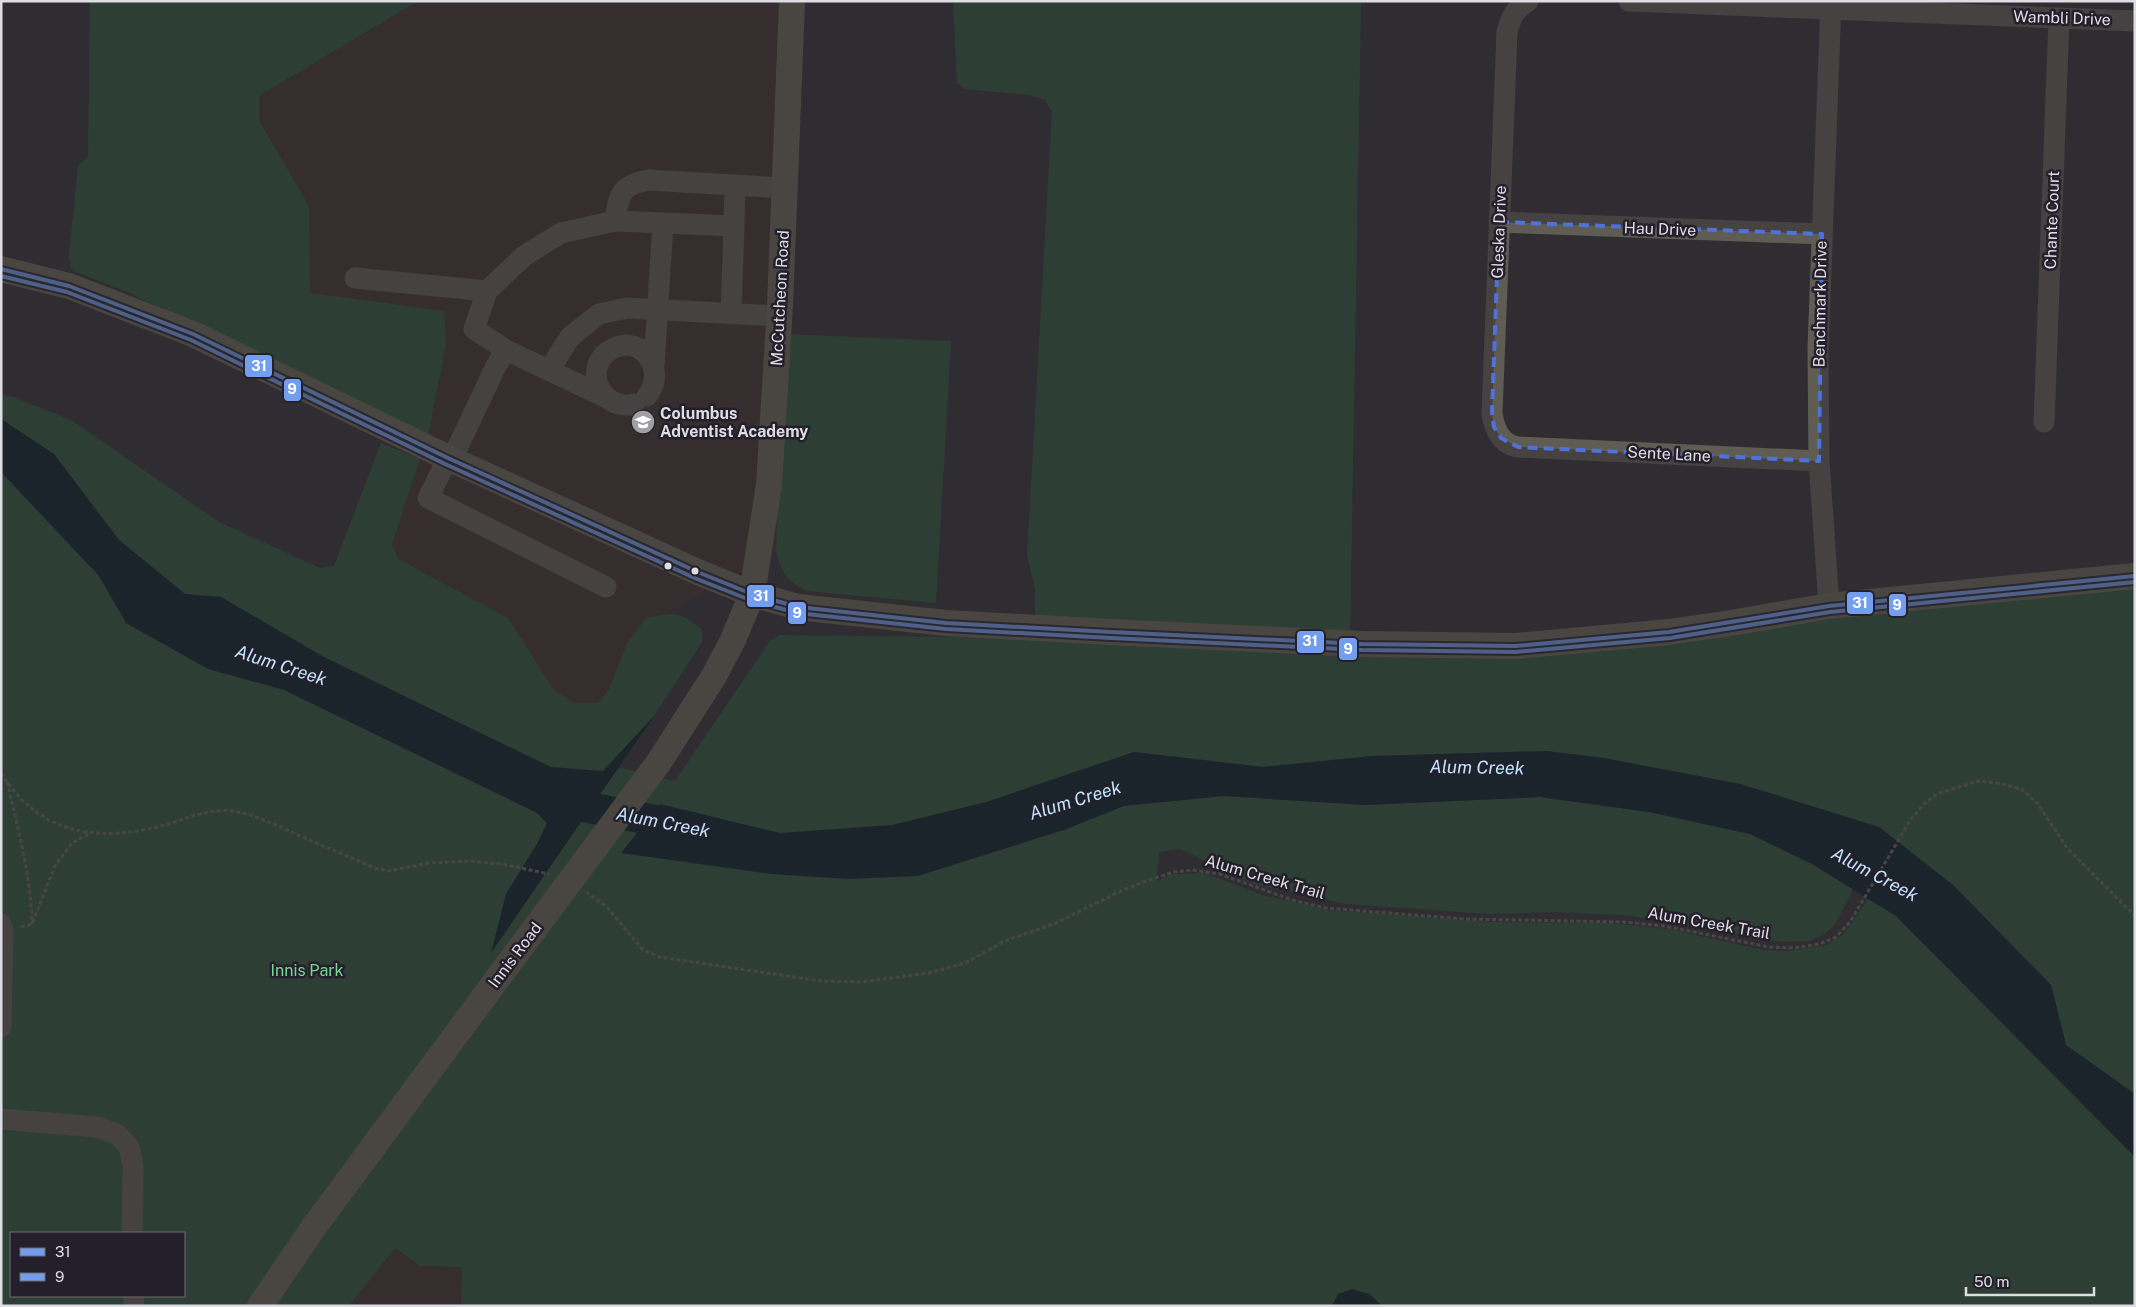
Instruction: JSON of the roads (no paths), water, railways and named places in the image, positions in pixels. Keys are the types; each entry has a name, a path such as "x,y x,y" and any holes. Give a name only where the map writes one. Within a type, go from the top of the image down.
{"main road":[{"name":"McCutcheon Road","path":"752,594 769,485 779,316 792,1"},
{"path":"1,270 69,286 193,334 450,459 700,573 752,594 798,606 946,623 1371,644 1525,645 1669,632 1829,606 2135,576"},
{"name":"Innis Road","path":"260,1306 314,1228 659,762 698,702 733,640 752,594"}],"street":[{"name":"Wambli Drive","path":"1629,1 1830,4 2135,21"},
{"name":"Gleska Drive","path":"1518,447 1512,446 1501,438 1494,427 1492,413 1507,32 1510,18 1523,4"},
{"name":"Benchmark Drive","path":"1829,606 1819,461 1818,348 1830,4"},
{"name":"Chante Court","path":"2044,422 2059,18"},
{"path":"615,221 620,195 633,183 648,180 784,188"},
{"path":"731,314 735,185"},
{"path":"663,223 654,366 655,376 653,386 640,400 623,405 613,402 506,350 474,329 487,291 524,256 561,233 615,221 663,223 734,226"},
{"name":"Hau Drive","path":"1499,222 1822,234"},
{"path":"355,278 487,291"},
{"path":"549,370 570,337 599,314 626,308 779,316"},
{"path":"605,397 600,390 596,370 600,361 614,348 634,347 642,351 654,366"},
{"path":"506,350 428,498 606,587"},
{"name":"Sente Lane","path":"1518,447 1819,461"},
{"path":"1,1027 2,928"},
{"path":"1,1119 96,1127 117,1134 129,1147 133,1166 132,1232"}],"water":[{"path":"1,419 54,454 119,540 185,594 221,597 322,656 551,767 603,771 654,716 491,953 506,894 538,842 547,823 537,813 284,690 208,669 126,623 99,576 1,472"},
{"path":"1546,751 1604,758 1740,784 1879,827 1953,885 2051,985 2066,1045 2135,1094 2135,1157 1896,916 1812,864 1750,834 1649,812 1540,797 1365,805 1224,796 1124,806 1064,830 918,876 848,879 771,874 621,853 660,804 780,833 892,825 986,802 1134,752 1263,767 1372,756"},
{"path":"1352,1289 1369,1294 1382,1306 1332,1306 1338,1294"}],"waterway":[{"name":"Alum Creek","path":"550,800 689,827"}],"place":[{"name":"Columbus Adventist Academy","path":"643,422"}],"park label":[{"name":"Innis Park","path":"307,970"}]}
